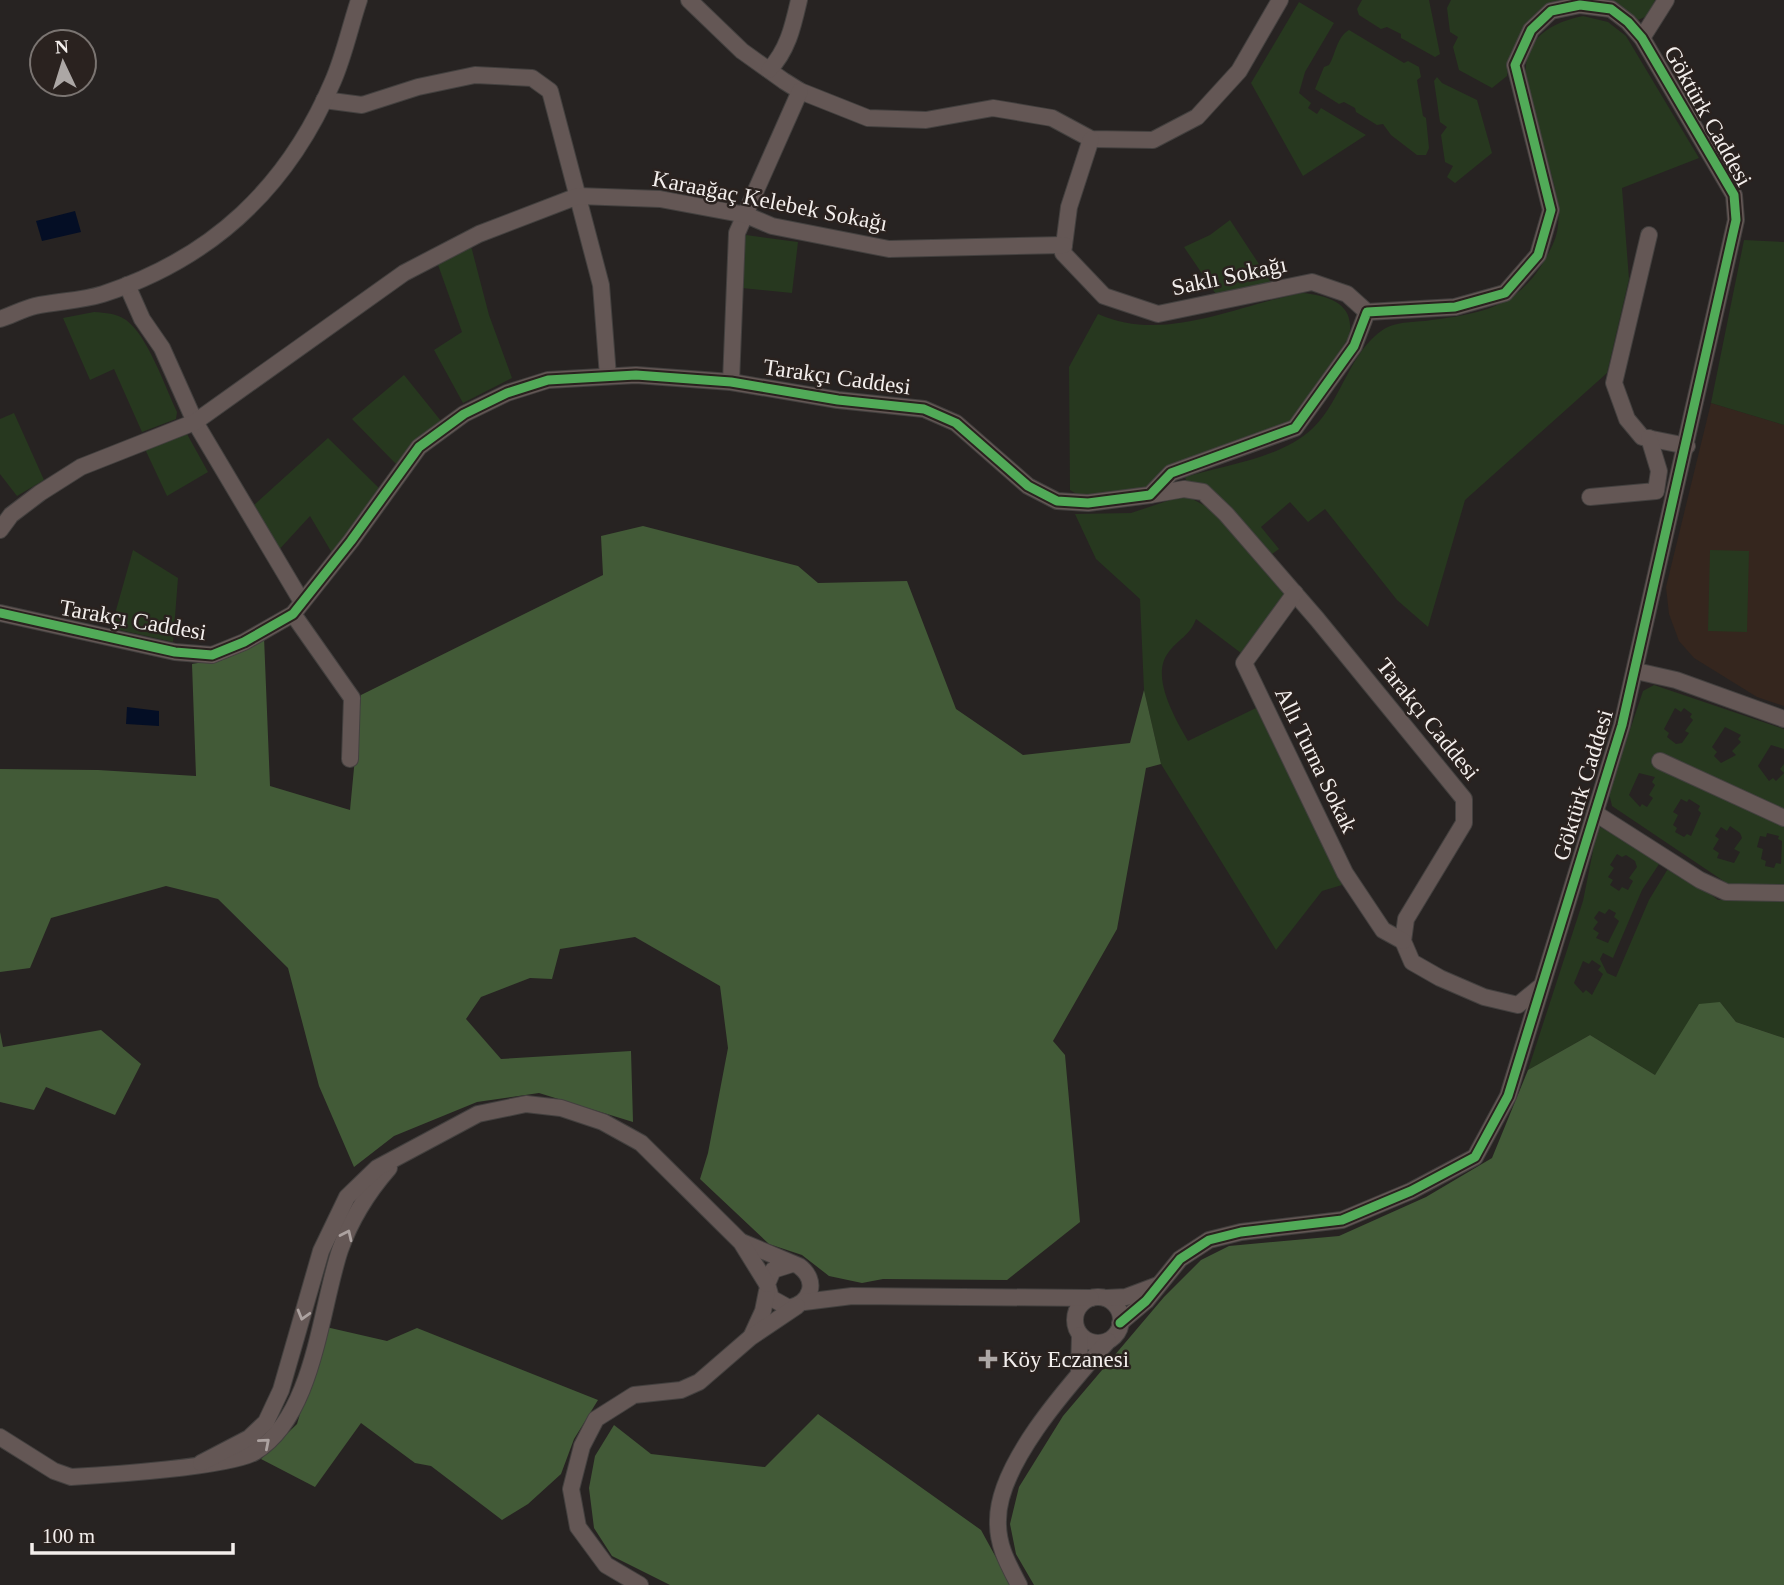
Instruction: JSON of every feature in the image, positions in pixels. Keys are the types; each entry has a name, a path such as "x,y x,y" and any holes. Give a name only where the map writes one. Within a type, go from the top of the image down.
{"street":[{"path":"0,319 34,307 101,295 153,275 211,243 263,193 300,148 334,80 359,0"},
{"path":"689,0 742,51 800,91 868,118 926,120 993,108 1052,118 1091,139 1153,140 1197,117 1239,71 1280,0"},
{"path":"769,70 780,58 793,30 799,0"},
{"name":"Göktürk Caddesi","path":"1120,1323 1160,1284 1180,1259 1209,1240 1241,1232 1342,1220 1411,1191 1475,1157 1508,1097 1636,671 1736,220 1734,195 1642,38 1667,0"},
{"path":"1150,495 1171,473 1295,428 1354,346 1367,312 1455,307 1505,293 1538,255 1551,209 1515,65 1531,30 1551,11 1580,5 1611,9 1642,38"},
{"path":"324,100 362,105 475,75 532,78 550,91 601,285 608,376"},
{"path":"731,382 737,233 800,91"},
{"path":"1064,245 1069,207 1091,139"},
{"name":"Karaağaç Kelebek Sokağı","path":"0,530 11,515 30,500 81,467 195,422 404,273 479,234 578,196 660,199 746,215 772,226 889,249 1064,245"},
{"path":"1649,235 1614,383 1627,419 1642,437 1687,446"},
{"name":"Saklı Sokağı","path":"1064,245 1063,253 1104,296 1158,314 1312,282 1347,294 1367,312"},
{"path":"127,285 142,319 162,348 195,422 298,608 352,698 350,759"},
{"name":"Tarakçı Caddesi","path":"0,613 100,637 212,655 244,642 298,608 419,447 453,422 507,393 548,380 636,375 731,382 838,400 924,409 956,423 1028,486 1057,501 1088,503 1184,489 1203,492 1295,593 1464,799 1464,823 1406,919 1403,941"},
{"path":"1590,497 1656,491 1659,471 1649,438"},
{"name":"Allı Turna Sokak","path":"1295,593 1244,663 1345,873 1383,930 1403,941"},
{"path":"1636,671 1687,683 1784,719"},
{"path":"1660,761 1784,818"},
{"path":"1595,813 1700,880 1726,892 1784,893"},
{"path":"1403,941 1412,962 1440,978 1484,997 1518,1005 1542,985"},
{"path":"0,1437 54,1471 71,1478 227,1461 254,1452 273,1436 295,1408 324,1316 340,1250 362,1203 398,1158 478,1114 526,1104 561,1108 603,1122 641,1143 741,1242 776,1304 789,1308 852,1296"},
{"path":"741,1242 793,1264 827,1290 852,1296"},
{"path":"751,1337 763,1311 773,1270 793,1264"},
{"path":"640,1585 606,1565 578,1527 571,1489 582,1446 596,1419 634,1395 681,1390 699,1382 751,1337 800,1304 811,1290 809,1276"},
{"name":"Göktürk Caddesi","path":"852,1296 1039,1299 1126,1297 1160,1284"},
{"path":"1019,1585 1002,1554 998,1523 1002,1492 1014,1465 1079,1373 1120,1323 1117,1308 1098,1298 1075,1314 1079,1373"},
{"path":"1039,1299 1093,1342 1108,1340"}],"shaded area":[{"path":"1711,403 1784,425 1784,706 1757,697 1694,658 1679,641 1669,614 1666,587"}],"green space":[{"path":"1362,0 1429,0 1440,54 1435,57 1401,38 1401,34 1387,27 1381,29 1359,15 1357,9"},
{"path":"1451,0 1559,0 1538,11 1530,20 1517,41 1507,76 1492,88 1459,70 1453,47 1458,37 1450,32 1447,8"},
{"path":"1612,0 1655,0 1647,16 1638,20"},
{"path":"1299,2 1334,23 1305,72 1299,93 1311,103 1308,108 1317,114 1321,108 1366,135 1303,176 1251,83"},
{"path":"1583,16 1608,22 1626,36 1699,158 1622,188 1629,279 1607,373 1465,500 1428,627 1397,600 1325,509 1308,522 1290,502 1261,527 1279,549 1268,557 1187,483 1185,477 1269,454 1300,438 1323,417 1362,350 1384,329 1398,324 1448,318 1486,309 1517,294 1530,281 1553,244 1559,215 1554,182 1532,113 1526,81 1529,53 1546,30"},
{"path":"1349,30 1404,63 1408,61 1419,67 1421,77 1417,80 1423,116 1426,118 1429,148 1426,155 1417,155 1391,135 1383,124 1377,125 1356,112 1355,108 1344,102 1339,104 1315,89 1324,67 1329,65 1339,42"},
{"path":"1437,77 1442,83 1477,100 1492,153 1455,183 1447,177 1453,166 1445,162 1441,135 1447,127 1440,122 1434,81"},
{"path":"1230,220 1272,284 1220,300 1184,247 1210,235"},
{"path":"746,235 798,242 792,293 742,288 743,240"},
{"path":"1744,240 1784,242 1784,425 1711,403"},
{"path":"471,246 489,315 512,378 463,403 434,350 462,332 437,262"},
{"path":"1303,293 1339,304 1349,317 1350,326 1349,337 1292,424 1171,470 1145,488 1081,497 1070,490 1069,367 1098,314 1123,322 1175,324"},
{"path":"94,312 111,314 126,320 142,338 177,412 176,419 142,432 114,369 90,380 63,318"},
{"path":"404,375 441,421 419,439 397,465 352,419"},
{"path":"14,413 44,480 17,496 0,474 0,419"},
{"path":"187,434 208,472 167,496 145,449"},
{"path":"328,438 381,490 332,553 310,516 276,553 253,506"},
{"path":"1185,495 1211,509 1284,594 1241,653 1196,619 1190,630 1168,653 1162,674 1167,698 1188,741 1256,708 1342,885 1322,891 1276,950 1161,764 1144,690 1140,599 1096,559 1075,514 1131,513"},
{"path":"643,526 798,566 818,583 907,581 956,709 1023,755 1130,743 1144,690 1161,764 1146,768 1117,929 1053,1041 1065,1055 1080,1222 1007,1280 883,1279 862,1283 829,1276 802,1255 769,1244 700,1179 708,1153 728,1048 720,986 635,937 560,949 552,979 530,978 481,997 466,1019 501,1059 631,1051 633,1122 539,1093 477,1102 394,1136 354,1167 319,1086 288,968 218,899 166,886 51,918 30,968 0,972 0,769 98,770 196,776 192,664 227,658 264,637 270,786 350,810 361,695 603,575 601,536"},
{"path":"133,550 178,578 173,642 111,628"},
{"path":"1710,550 1749,551 1747,632 1708,631"},
{"path":"1654,685 1784,729 1784,749 1771,745 1758,766 1769,781 1773,778 1776,781 1784,773 1784,885 1728,884 1612,806 1609,793 1643,691","holes":["1675,708 1681,712 1684,708 1692,714 1690,717 1693,720 1685,731 1689,733 1682,743 1676,744 1667,737 1669,733 1664,729","1725,727 1741,735 1738,739 1741,742 1732,751 1736,755 1721,763 1714,756 1717,752 1712,747","1639,773 1655,777 1652,782 1655,785 1649,795 1653,798 1647,807 1642,804 1640,807 1629,795","1681,799 1687,802 1689,799 1700,806 1698,810 1701,813 1691,836 1687,834 1684,837 1675,832 1677,828 1673,825 1678,815 1673,812","1730,826 1740,833 1742,838 1734,849 1740,852 1734,863 1717,858 1719,853 1713,849 1719,839 1715,836 1721,827 1727,831","1767,833 1779,836 1778,839 1782,841 1781,864 1776,863 1774,868 1765,866 1766,861 1761,859 1763,849 1757,847 1760,836 1766,837"]},
{"path":"1598,826 1661,861 1642,890 1613,958 1603,953 1600,959 1607,973 1616,977 1649,900 1669,867 1675,867 1718,900 1784,900 1784,1038 1736,1022 1720,1002 1655,1075 1590,1035 1528,1070 1583,901","holes":["1617,854 1622,857 1626,855 1635,861 1637,867 1629,878 1633,881 1628,890 1622,887 1619,891 1610,885 1613,880 1608,877 1614,868 1610,865","1609,909 1616,913 1614,917 1619,921 1608,943 1596,938 1599,933 1593,929 1598,922 1594,918 1599,911 1605,914","1592,960 1601,966 1598,970 1603,974 1592,995 1586,990 1583,993 1574,983 1583,961 1589,964"]},
{"path":"1720,1002 1736,1022 1784,1038 1784,1585 1034,1585 1016,1554 1010,1524 1019,1487 1063,1416 1164,1297 1201,1260 1229,1246 1339,1236 1426,1197 1492,1158 1528,1070 1590,1035 1655,1075 1699,1004"},
{"path":"101,1030 141,1064 115,1115 46,1087 34,1110 0,1102 0,1032 3,1047"},
{"path":"326,1327 387,1341 417,1328 598,1400 574,1439 561,1474 528,1504 502,1520 431,1466 415,1463 361,1423 315,1487 261,1459 297,1424"},
{"path":"818,1414 981,1530 1011,1585 670,1585 612,1556 594,1528 589,1488 595,1456 614,1425 651,1454 765,1467"}],"water":[{"path":"75,211 81,232 42,241 36,221"},
{"path":"127,707 159,711 159,726 126,724"}],"cycle path":[{"path":"0,613 175,652 212,655 244,642 293,614 351,541 419,447 464,414 507,393 548,380 636,375 731,382 838,400 924,409 956,423 1028,486 1057,501 1088,503 1150,495 1171,473 1295,428 1354,346 1367,312 1455,307 1505,293 1538,255 1551,210 1515,65 1531,30 1551,11 1580,5 1611,9 1628,22 1642,38 1734,195 1736,220 1622,725 1508,1096 1475,1157 1411,1191 1342,1220 1241,1232 1209,1240 1180,1259 1146,1301 1120,1323"}],"place":[{"name":"Köy Eczanesi","path":"988,1359"}]}
